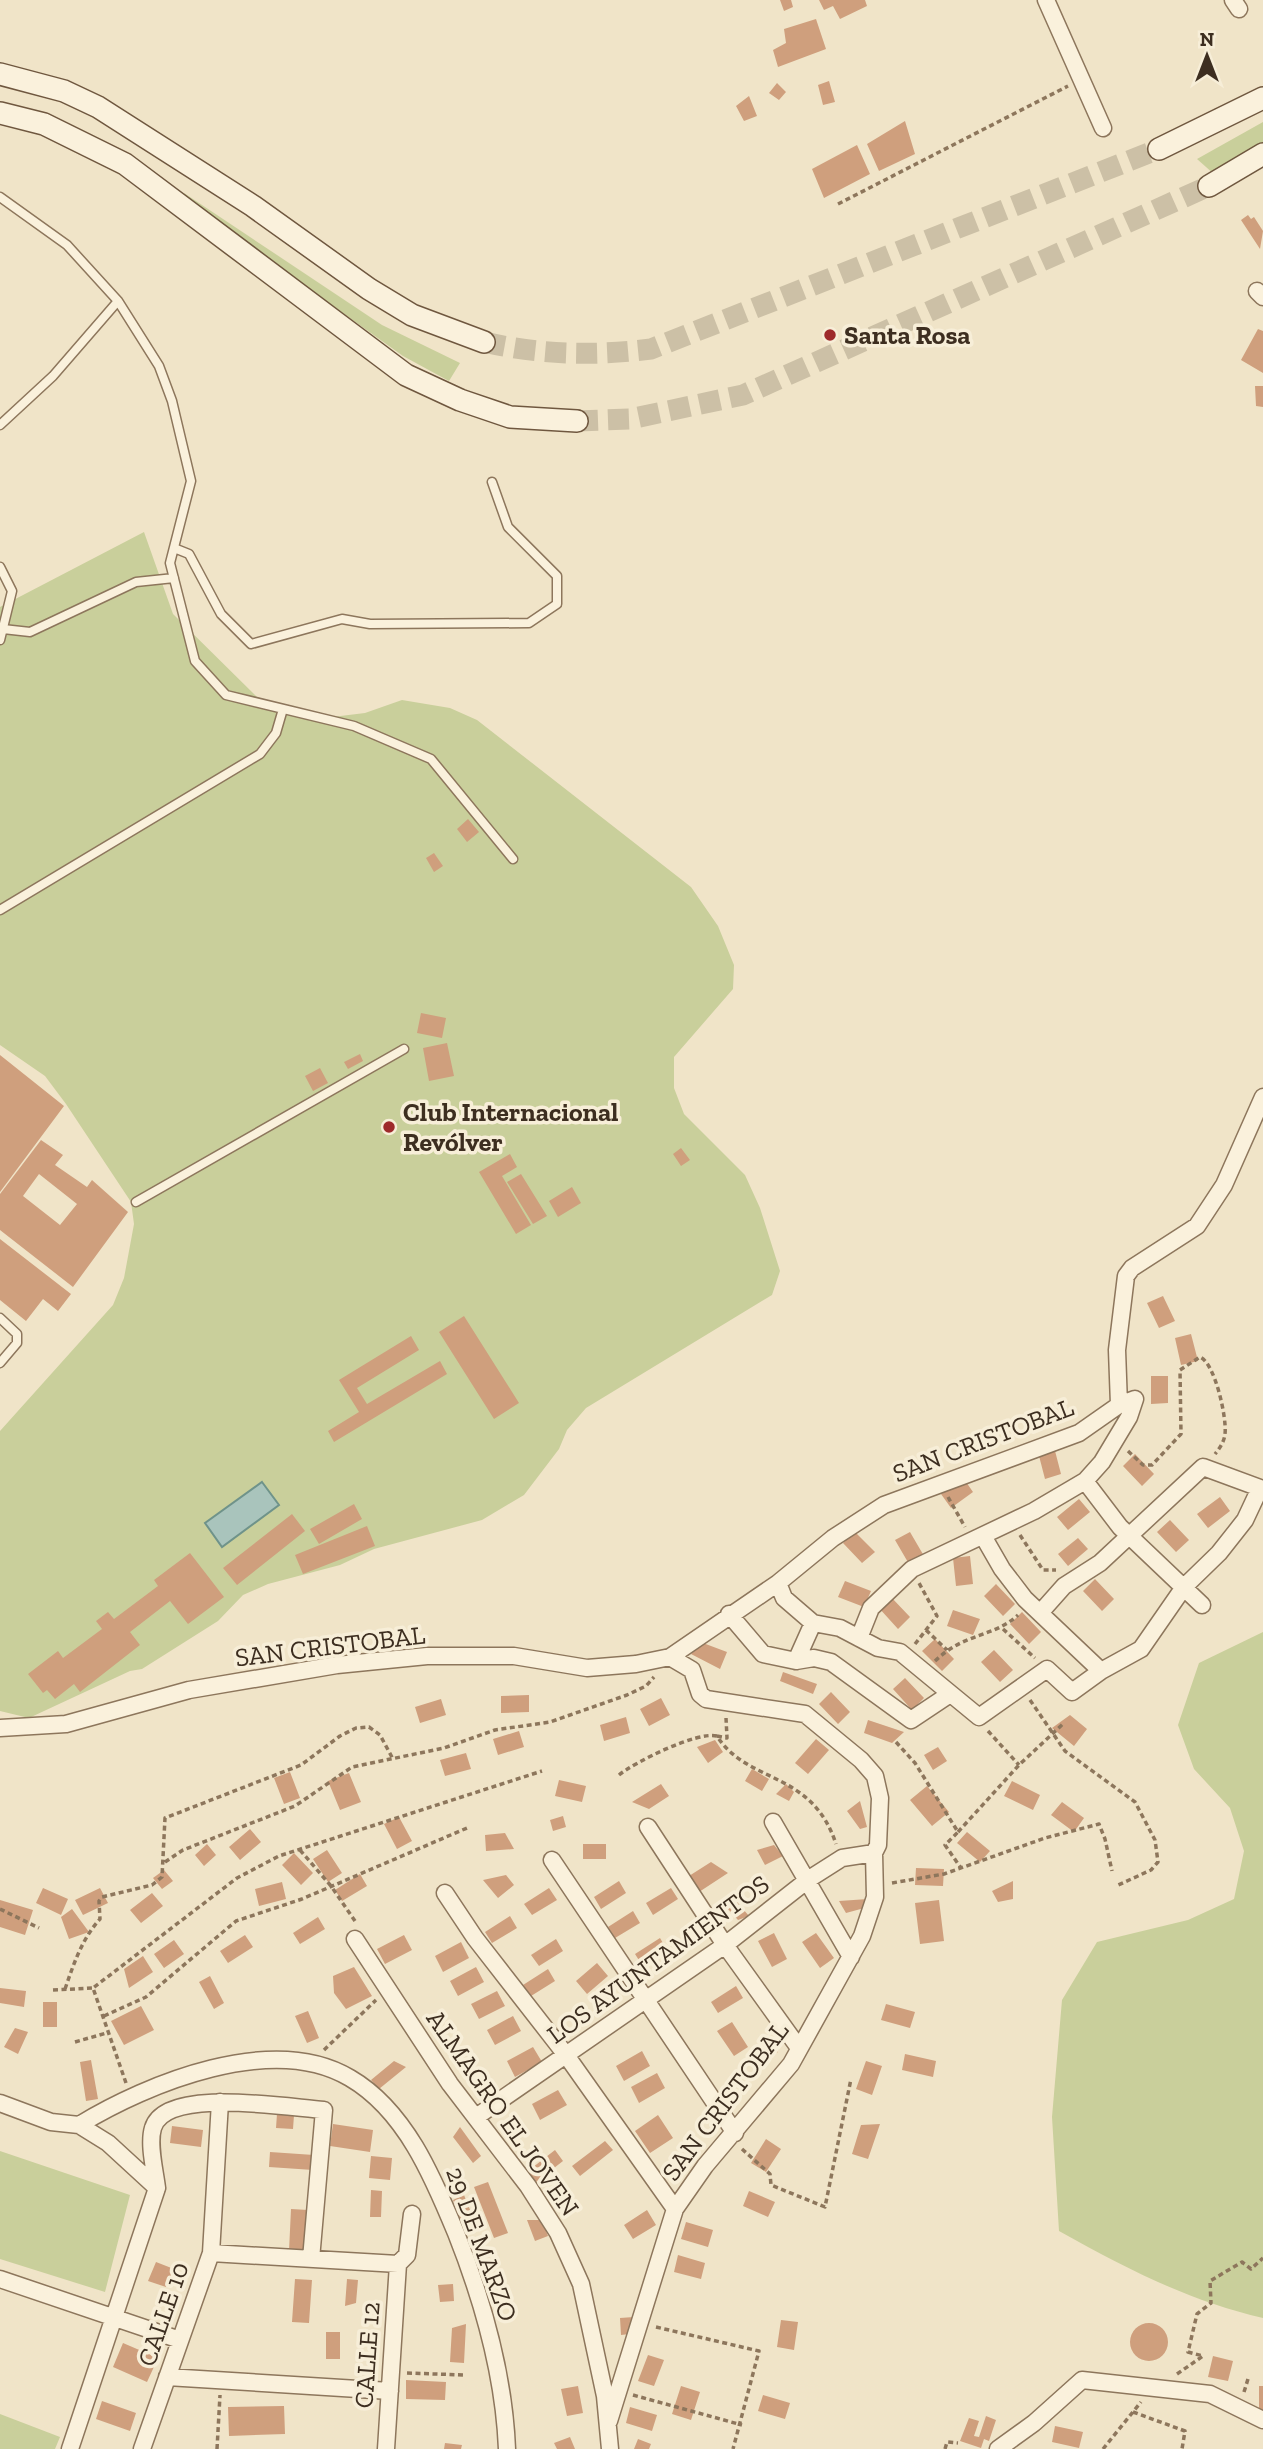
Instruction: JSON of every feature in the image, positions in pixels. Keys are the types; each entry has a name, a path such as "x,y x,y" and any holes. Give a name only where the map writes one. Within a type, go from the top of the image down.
{"main road":[{"path":"0,74 64,90 98,107 253,206 369,289 412,315 484,342"},
{"path":"1159,149 1263,98"},
{"path":"0,113 53,128 125,164 407,374 460,400 510,417 577,421"},
{"path":"1209,186 1263,154"}],"street":[{"path":"1046,0 1079,81 1103,128"},
{"path":"859,1638 872,1608 912,1569 1020,1518 1085,1481 1102,1462 1129,1417 1135,1398 1119,1405 1116,1350 1126,1276 1132,1268 1197,1226 1224,1185 1263,1097"},
{"name":"SAN CRISTOBAL","path":"0,1728 66,1724 189,1690 350,1664 428,1656 514,1656 587,1668 636,1664 670,1657 778,1583 834,1538 884,1505 1079,1433 1119,1405"},
{"path":"778,1583 784,1598 813,1623 840,1628 878,1648 900,1652 979,1717 1047,1669 1072,1692 1101,1671 1141,1649 1184,1587 1219,1553 1245,1520 1260,1488 1203,1467 1100,1563 1035,1608"},
{"path":"1085,1481 1130,1535 1202,1605"},
{"path":"978,1539 1035,1608 1101,1671"},
{"path":"729,1615 763,1654 796,1661 814,1658 831,1662 911,1720 950,1694"},
{"path":"796,1661 813,1623"},
{"name":"SAN CRISTOBAL","path":"609,2421 675,2209 790,2064 851,1957 871,1915 876,1886 874,1853 878,1845 879,1787 875,1776 861,1760 805,1714 706,1699 700,1694 692,1670 670,1657"},
{"path":"773,1822 809,1879 851,1957"},
{"path":"648,1827 725,1945 799,2048"},
{"name":"LOS AYUNTAMIENTOS","path":"476,2117 725,1945 809,1879 841,1859 874,1853"},
{"path":"552,1860 646,1998 732,2136"},
{"path":"445,1893 475,1938 566,2054 675,2209"},
{"name":"ALMAGRO EL JOVEN","path":"357,1932 388,1989 450,2084 546,2212 570,2258 581,2284 609,2421 610,2449"},
{"name":"29 DE MARZO","path":"79,2126 110,2106 192,2073 241,2063 314,2063 352,2079 375,2098 421,2156 440,2190 467,2260 492,2342 507,2449"},
{"path":"0,2102 51,2122 79,2126 108,2143 156,2188"},
{"path":"211,2253 220,2102"},
{"path":"70,2449 116,2318 156,2188 152,2128 158,2118 185,2105 220,2102 324,2110 311,2259"},
{"name":"CALLE 12","path":"386,2449 398,2264 407,2255 412,2214"},
{"name":"CALLE 10","path":"142,2449 211,2253 398,2264"},
{"path":"0,2279 180,2340"},
{"path":"167,2377 390,2391"},
{"path":"998,2449 1034,2423 1082,2380 1210,2395 1263,2420"}],"lane":[{"path":"0,197 67,245 118,301 159,366 187,456 191,481 170,563 195,662 226,695 354,726 430,760 513,859"},
{"path":"0,425 53,376 118,301"},
{"path":"174,548 189,554 221,614 251,644 342,619 370,624 529,622 557,604 557,576 508,527 492,482"},
{"path":"0,567 12,591 0,640"},
{"path":"3,629 30,632 136,582 174,578"},
{"path":"0,910 260,754 276,733 283,709"},
{"path":"135,1202 404,1049"},
{"path":"0,1318 17,1334 17,1343 0,1363"}],"path":[{"path":"838,204 1079,81"},
{"path":"1123,1447 1143,1465 1152,1465 1181,1434 1180,1370 1200,1357 1206,1359 1213,1374 1226,1431 1221,1446 1203,1467"},
{"path":"940,1483 978,1539"},
{"path":"1020,1518 1016,1530 1043,1570 1049,1572 1059,1569"},
{"path":"905,1657 937,1616 912,1569"},
{"path":"924,1672 947,1650 975,1634 1003,1629 1035,1608"},
{"path":"1003,1629 1047,1669"},
{"path":"926,1630 947,1650"},
{"path":"165,1863 183,1850 295,1806 352,1767 444,1748 495,1730 550,1722 627,1695 646,1686 670,1657"},
{"path":"1022,1689 1065,1751 1135,1802 1156,1840 1158,1863 1151,1870 1116,1886"},
{"path":"619,1775 632,1764 694,1739 717,1736 727,1738 724,1702"},
{"path":"979,1717 993,1739 1019,1765"},
{"path":"961,1868 945,1846 1019,1765 1064,1723"},
{"path":"65,1989 76,1957 84,1948 84,1937 100,1919 99,1901 102,1897 152,1885 162,1877 165,1863 165,1818 301,1765 356,1728 369,1727 380,1735 393,1759"},
{"path":"717,1736 732,1753 805,1795 821,1812 841,1859"},
{"path":"896,1742 915,1763 958,1832"},
{"path":"53,1990 93,1988 237,1878 279,1856 542,1771"},
{"path":"876,1886 944,1874 1045,1838 1099,1824 1112,1871"},
{"path":"104,2016 146,1997 236,1921 331,1886 467,1828"},
{"path":"299,1850 331,1886 357,1932"},
{"path":"0,1909 39,1928"},
{"path":"93,1988 131,2098"},
{"path":"314,2063 330,2040 388,1989"},
{"path":"75,2042 110,2032"},
{"path":"732,2136 770,2174 771,2185 825,2207 851,2079"},
{"path":"1102,2449 1133,2412 1159,2387 1203,2356 1188,2352 1198,2314 1211,2302 1209,2281 1242,2262 1251,2269 1263,2258"},
{"path":"640,2323 759,2351 742,2425 733,2449"},
{"path":"391,2373 465,2375"},
{"path":"217,2449 221,2380"},
{"path":"617,2391 742,2425"},
{"path":"1133,2412 1185,2431 1182,2449"},
{"path":"945,2449 947,2442 958,2444"}],"green space":[{"path":"1263,122 1263,142 1215,175 1197,159"},
{"path":"184,193 382,325 460,363 449,381 403,356 186,201"},
{"name":"Club Internacional Revólver","path":"144,532 173,614 257,697 324,718 365,713 402,700 450,708 477,720 691,887 718,926 734,965 733,989 674,1057 674,1088 684,1114 745,1175 760,1208 780,1271 772,1295 586,1408 567,1430 559,1449 524,1495 482,1520 374,1549 340,1565 268,1584 243,1595 218,1621 142,1669 130,1671 29,1718 0,1711 0,1431 113,1305 124,1278 134,1224 131,1202 66,1104 45,1076 0,1045 0,607"},
{"path":"1263,1632 1263,2318 1183,2293 1108,2258 1059,2231 1052,2117 1062,2000 1097,1942 1188,1920 1234,1899 1244,1851 1230,1808 1194,1769 1178,1725 1199,1663"},
{"path":"0,2151 130,2195 105,2292 0,2259"},
{"path":"0,2414 60,2437 55,2449 0,2449"}],"water":[{"path":"262,1482 279,1505 222,1547 205,1523"}],"building":[{"path":"780,0 791,0 793,7 784,11"},
{"path":"819,0 865,0 867,6 840,19 833,6 824,10"},
{"path":"816,19 826,49 778,67 773,50 786,43 784,29"},
{"path":"829,81 835,102 823,105 818,85"},
{"path":"777,83 786,92 779,100 769,93"},
{"path":"749,96 757,116 744,121 736,106"},
{"path":"905,121 915,154 879,171 867,144"},
{"path":"857,145 870,174 824,198 812,169"},
{"path":"1248,215 1251,219 1254,217 1263,231 1260,249 1241,220"},
{"path":"1258,329 1263,331 1263,373 1241,360"},
{"path":"1255,386 1263,386 1263,407 1256,406"},
{"path":"468,819 479,832 467,842 457,829"},
{"path":"434,853 443,866 434,872 426,858"},
{"path":"421,1013 446,1018 442,1038 417,1033"},
{"path":"447,1043 454,1076 429,1081 423,1048"},
{"path":"360,1054 363,1061 348,1069 344,1062"},
{"path":"0,1055 64,1106 0,1192"},
{"path":"320,1068 328,1083 313,1091 305,1076"},
{"path":"41,1140 63,1155 55,1165 87,1187 92,1180 128,1212 73,1287 0,1230 0,1194","holes":["39,1174 77,1204 60,1225 23,1196"]},
{"path":"681,1148 690,1160 681,1166 673,1154"},
{"path":"510,1154 517,1167 502,1176 531,1225 516,1234 479,1172"},
{"path":"521,1174 547,1216 533,1224 507,1182"},
{"path":"572,1187 581,1203 558,1217 549,1201"},
{"path":"0,1239 71,1294 58,1311 43,1299 26,1321 0,1300"},
{"path":"1163,1296 1175,1321 1159,1328 1147,1303"},
{"path":"464,1316 519,1403 494,1419 439,1332"},
{"path":"1191,1334 1198,1361 1181,1365 1175,1338"},
{"path":"411,1336 419,1350 357,1388 367,1404 440,1361 447,1374 334,1442 328,1431 359,1412 339,1380"},
{"path":"1151,1376 1168,1376 1168,1403 1151,1404"},
{"path":"1054,1447 1061,1474 1045,1479 1038,1452"},
{"path":"1135,1454 1154,1474 1142,1486 1123,1466"},
{"path":"964,1479 973,1492 951,1508 941,1494"},
{"path":"1220,1497 1230,1511 1208,1528 1197,1514"},
{"path":"1079,1499 1090,1512 1068,1530 1057,1517"},
{"path":"354,1504 362,1519 319,1544 310,1529"},
{"path":"292,1514 305,1531 237,1585 223,1568"},
{"path":"1170,1520 1189,1540 1176,1552 1157,1532"},
{"path":"367,1526 375,1546 303,1574 295,1555"},
{"path":"855,1532 875,1552 862,1563 843,1543"},
{"path":"910,1532 924,1556 909,1564 895,1540"},
{"path":"1078,1538 1088,1549 1068,1566 1058,1554"},
{"path":"190,1553 224,1597 188,1624 170,1601 130,1632 140,1645 80,1692 74,1684 55,1699 47,1690 43,1693 28,1674 58,1651 63,1658 102,1629 96,1621 108,1612 114,1619 158,1586 154,1580"},
{"path":"970,1556 973,1584 956,1586 953,1558"},
{"path":"1095,1579 1114,1599 1102,1611 1083,1591"},
{"path":"845,1581 871,1591 864,1607 838,1597"},
{"path":"996,1584 1015,1604 1003,1616 984,1596"},
{"path":"891,1597 910,1617 898,1629 879,1608"},
{"path":"953,1610 980,1619 973,1635 947,1626"},
{"path":"1022,1612 1041,1632 1029,1644 1010,1624"},
{"path":"935,1639 954,1659 942,1671 922,1651"},
{"path":"703,1643 727,1652 720,1669 691,1654"},
{"path":"994,1650 1013,1670 1000,1682 981,1662"},
{"path":"783,1672 817,1684 813,1694 780,1681"},
{"path":"905,1678 924,1698 912,1710 893,1689"},
{"path":"831,1692 850,1712 838,1724 819,1704"},
{"path":"529,1695 529,1712 501,1713 501,1696"},
{"path":"661,1698 670,1715 649,1726 640,1709"},
{"path":"441,1699 446,1715 420,1723 415,1707"},
{"path":"1070,1715 1087,1729 1074,1746 1052,1728"},
{"path":"626,1717 630,1733 604,1741 600,1725"},
{"path":"868,1720 904,1732 892,1743 864,1733"},
{"path":"519,1731 524,1747 498,1755 493,1739"},
{"path":"816,1739 829,1750 808,1774 795,1763"},
{"path":"715,1740 723,1752 708,1763 697,1747"},
{"path":"938,1747 947,1761 933,1770 924,1755"},
{"path":"466,1753 471,1769 445,1776 440,1760"},
{"path":"752,1769 769,1779 762,1791 745,1781"},
{"path":"290,1772 300,1798 284,1804 274,1778"},
{"path":"349,1773 361,1802 340,1810 328,1781"},
{"path":"559,1780 586,1786 582,1802 555,1796"},
{"path":"1012,1781 1040,1795 1033,1810 1004,1796"},
{"path":"661,1784 669,1796 649,1809 632,1802"},
{"path":"786,1784 794,1792 789,1801 776,1794"},
{"path":"927,1786 949,1812 932,1826 910,1800"},
{"path":"860,1801 867,1827 860,1829 847,1811"},
{"path":"1062,1802 1084,1818 1074,1832 1051,1815"},
{"path":"563,1816 566,1827 553,1831 550,1820"},
{"path":"399,1817 412,1841 397,1849 384,1824"},
{"path":"250,1829 261,1842 240,1860 229,1847"},
{"path":"967,1832 990,1851 980,1862 957,1843"},
{"path":"505,1833 514,1849 486,1851 485,1835"},
{"path":"207,1844 216,1855 204,1866 195,1855"},
{"path":"583,1844 606,1844 606,1859 583,1859"},
{"path":"774,1845 783,1856 765,1865 757,1850"},
{"path":"327,1850 342,1873 328,1882 313,1859"},
{"path":"294,1853 313,1873 301,1885 282,1865"},
{"path":"711,1862 728,1873 699,1892 689,1876"},
{"path":"916,1868 944,1869 943,1886 915,1885"},
{"path":"164,1870 173,1881 162,1889 153,1878"},
{"path":"360,1874 367,1886 342,1901 335,1890"},
{"path":"506,1875 514,1885 498,1898 483,1880"},
{"path":"619,1881 626,1893 601,1909 594,1897"},
{"path":"1013,1881 1013,1899 998,1902 992,1891"},
{"path":"282,1882 286,1899 259,1906 255,1889"},
{"path":"43,1888 68,1899 61,1915 36,1903"},
{"path":"100,1888 108,1903 83,1915 75,1900"},
{"path":"549,1888 557,1900 532,1915 524,1904"},
{"path":"671,1888 678,1899 653,1915 646,1903"},
{"path":"152,1893 163,1906 141,1923 130,1910"},
{"path":"868,1899 868,1907 846,1913 839,1901"},
{"path":"0,1900 33,1910 25,1935 0,1927"},
{"path":"939,1900 944,1941 920,1944 915,1903"},
{"path":"737,1902 749,1916 738,1920 728,1909"},
{"path":"72,1909 89,1932 69,1939 61,1917"},
{"path":"633,1911 640,1923 615,1938 608,1927"},
{"path":"510,1916 517,1928 492,1943 485,1932"},
{"path":"318,1917 325,1929 300,1944 293,1933"},
{"path":"774,1933 787,1959 772,1967 758,1941"},
{"path":"816,1933 834,1958 820,1968 802,1942"},
{"path":"245,1935 253,1947 228,1963 220,1951"},
{"path":"404,1935 412,1950 385,1964 377,1949"},
{"path":"660,1938 667,1950 642,1965 635,1954"},
{"path":"556,1939 563,1951 539,1966 531,1955"},
{"path":"174,1940 184,1954 164,1968 154,1954"},
{"path":"461,1942 469,1958 443,1972 435,1956"},
{"path":"143,1956 153,1972 129,1988 124,1969"},
{"path":"597,1963 608,1976 587,1994 576,1981"},
{"path":"354,1967 372,1996 346,2009 334,1993 333,1976"},
{"path":"476,1967 484,1982 458,1996 450,1981"},
{"path":"548,1969 555,1981 531,1996 523,1985"},
{"path":"210,1976 224,2003 214,2009 199,1982"},
{"path":"736,1986 743,1998 718,2013 711,2002"},
{"path":"0,1988 26,1991 24,2007 0,2003"},
{"path":"497,1991 505,2006 479,2019 471,2004"},
{"path":"43,2002 57,2002 57,2027 43,2027"},
{"path":"886,2004 915,2012 910,2028 881,2020"},
{"path":"141,2006 154,2030 124,2045 111,2021"},
{"path":"308,2011 319,2038 307,2043 295,2016"},
{"path":"513,2016 521,2031 495,2045 487,2030"},
{"path":"732,2022 748,2047 734,2056 717,2031"},
{"path":"15,2028 28,2032 18,2054 4,2047"},
{"path":"771,2040 778,2052 753,2067 746,2056"},
{"path":"533,2047 542,2062 515,2077 507,2061"},
{"path":"642,2051 650,2066 624,2081 616,2066"},
{"path":"905,2054 936,2061 933,2077 902,2070"},
{"path":"91,2060 98,2099 86,2101 80,2062"},
{"path":"394,2061 406,2067 379,2089 371,2080"},
{"path":"866,2061 882,2066 872,2095 856,2089"},
{"path":"657,2073 665,2088 639,2103 631,2087"},
{"path":"558,2090 567,2105 540,2120 532,2104"},
{"path":"277,2114 294,2115 293,2129 276,2128"},
{"path":"658,2115 673,2138 650,2153 635,2131"},
{"path":"333,2124 373,2130 370,2152 330,2146"},
{"path":"880,2124 868,2159 852,2154 861,2125"},
{"path":"172,2126 203,2130 201,2147 170,2143"},
{"path":"460,2127 481,2156 473,2163 453,2137"},
{"path":"766,2139 781,2149 766,2172 751,2163"},
{"path":"605,2141 613,2150 580,2176 572,2166"},
{"path":"555,2150 563,2161 536,2182 528,2171"},
{"path":"270,2152 314,2155 313,2170 269,2167"},
{"path":"371,2156 392,2158 390,2180 369,2178"},
{"path":"488,2182 508,2233 494,2238 474,2187"},
{"path":"371,2190 382,2191 381,2217 370,2217"},
{"path":"749,2191 775,2202 768,2217 743,2206"},
{"path":"464,2195 475,2222 463,2226 453,2200"},
{"path":"291,2209 308,2210 306,2247 303,2252 289,2251"},
{"path":"647,2210 656,2225 633,2239 624,2225"},
{"path":"527,2220 542,2220 548,2236 535,2241"},
{"path":"686,2222 713,2230 708,2247 681,2239"},
{"path":"678,2255 705,2263 701,2279 674,2272"},
{"path":"156,2262 174,2269 166,2287 148,2281"},
{"path":"295,2279 312,2280 309,2323 292,2322"},
{"path":"347,2279 358,2280 356,2303 345,2306"},
{"path":"453,2284 454,2301 440,2302 438,2285"},
{"path":"634,2317 630,2334 621,2335 620,2318"},
{"path":"781,2320 798,2322 794,2350 777,2347"},
{"path":"1149,2323 1163,2328 1168,2342 1163,2356 1149,2361 1135,2356 1130,2342 1135,2328"},
{"path":"466,2324 464,2363 450,2362 452,2328"},
{"path":"326,2332 340,2332 340,2359 326,2359"},
{"path":"123,2343 158,2358 147,2382 113,2367"},
{"path":"648,2355 664,2360 654,2386 638,2381"},
{"path":"1213,2356 1233,2361 1228,2381 1208,2377"},
{"path":"406,2380 446,2382 445,2400 406,2399"},
{"path":"578,2386 583,2413 567,2416 561,2389"},
{"path":"681,2386 700,2392 691,2420 672,2414"},
{"path":"1259,2386 1263,2386 1263,2415 1259,2415"},
{"path":"763,2395 790,2403 785,2419 758,2411"},
{"path":"102,2401 136,2413 130,2431 96,2419"},
{"path":"284,2406 285,2434 229,2436 228,2407"},
{"path":"630,2407 657,2415 652,2431 626,2423"},
{"path":"986,2416 996,2420 989,2441 984,2439 981,2448 960,2441 969,2418 979,2421 974,2436 979,2437"},
{"path":"1055,2426 1083,2432 1079,2448 1052,2442"},
{"path":"570,2437 575,2449 557,2449 554,2443"},
{"path":"638,2439 651,2444 649,2449 634,2449"},
{"path":"445,2443 462,2445 461,2449 444,2449"}],"tunnel":[{"path":"484,342 526,350 568,353 651,349 1159,149"},
{"path":"577,421 630,419 743,395 1209,186"}],"place":[{"name":"Santa Rosa","path":"830,335"},
{"name":"Club Internacional Revólver","path":"389,1127"}]}
